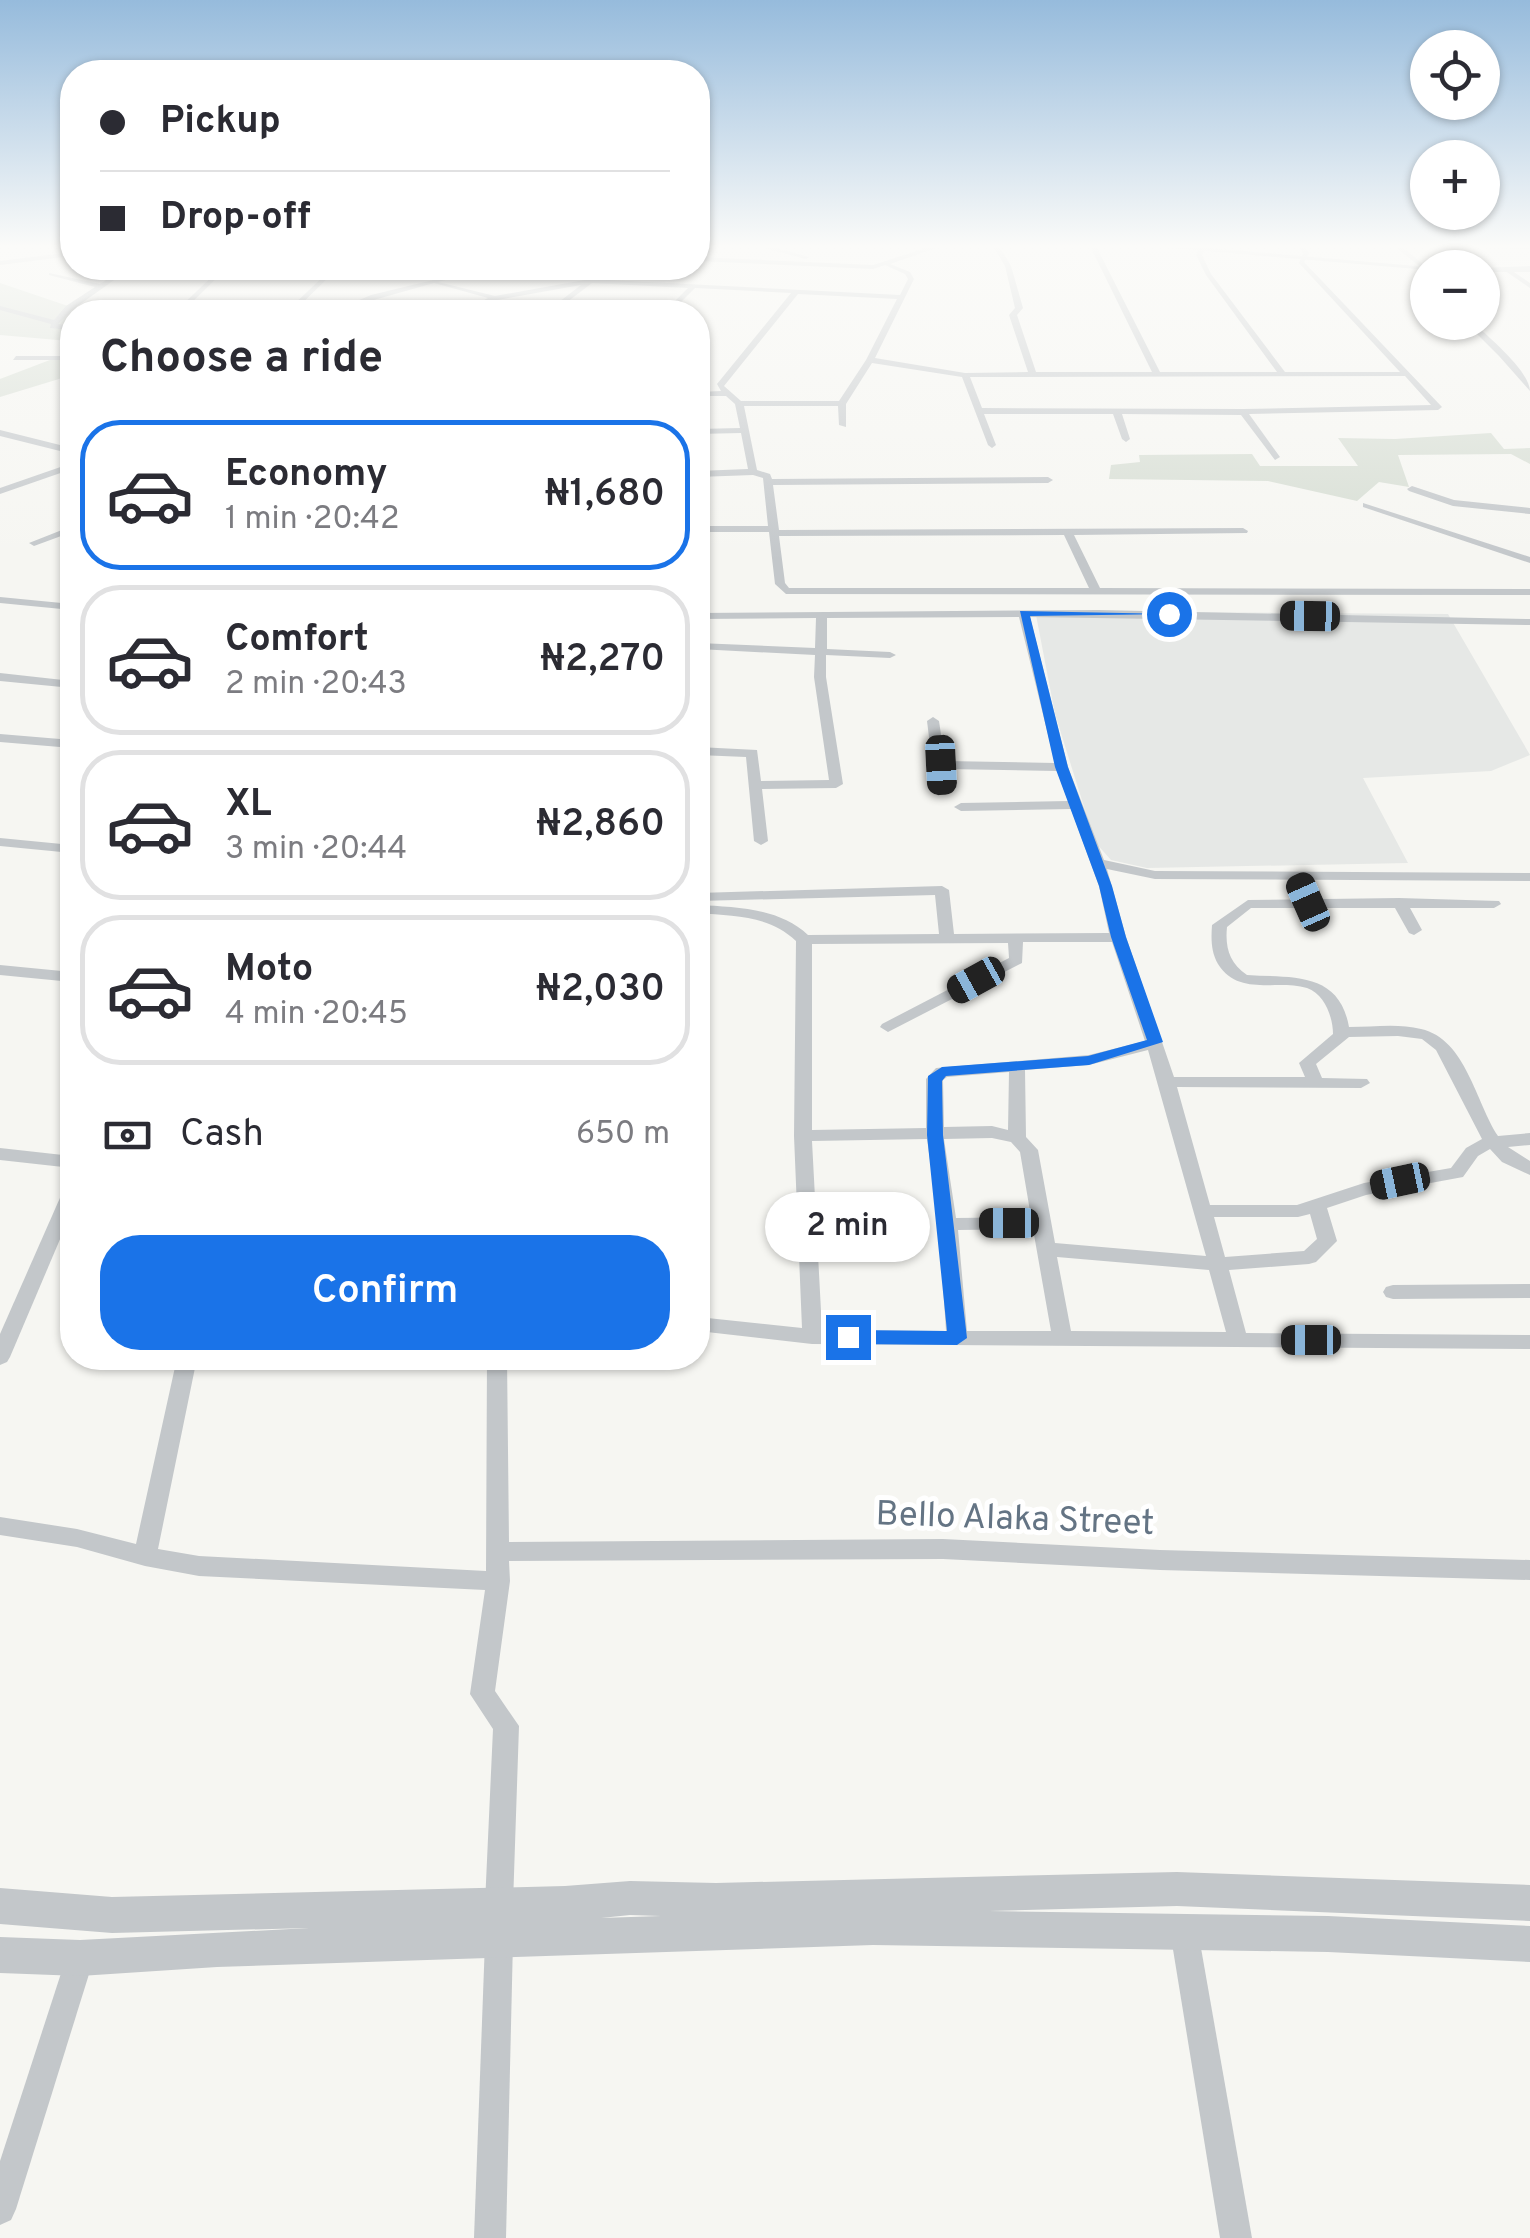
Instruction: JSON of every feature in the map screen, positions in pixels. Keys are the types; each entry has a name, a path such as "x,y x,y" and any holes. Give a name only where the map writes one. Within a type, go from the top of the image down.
{"street":[{"path":"748,350 720,386 739,403 753,472"},
{"path":"843,424 842,404 874,350"},
{"path":"1024,350 1032,375"},
{"path":"1145,350 1156,373"},
{"path":"1265,350 1283,374"},
{"path":"980,411 1243,412 1438,407 1383,350"},
{"path":"1498,350 1530,389"},
{"path":"16,358 60,358"},
{"path":"870,360 965,375 1406,374"},
{"path":"965,375 992,445"},
{"path":"710,393 727,392"},
{"path":"739,403 842,404"},
{"path":"1117,412 1126,439"},
{"path":"1243,412 1275,458"},
{"path":"710,431 745,430"},
{"path":"0,433 60,448"},
{"path":"0,491 60,470"},
{"path":"710,474 765,474 780,584 786,591 1530,592"},
{"path":"768,482 1048,480"},
{"path":"1412,489 1453,503 1530,510"},
{"path":"1366,505 1530,560"},
{"path":"710,529 1243,531"},
{"path":"1068,532 1097,592"},
{"path":"34,543 60,533"},
{"path":"0,600 60,606"},
{"path":"1024,613 1062,767 1106,886 1118,937 1155,1042 1238,1339"},
{"path":"710,616 1024,613 1530,622"},
{"path":"755,785 836,784 818,651 822,614"},
{"path":"710,646 890,655"},
{"path":"0,677 60,684"},
{"path":"933,721 942,785"},
{"path":"0,738 60,743"},
{"path":"710,751 752,753 761,840"},
{"path":"941,765 1062,767"},
{"path":"961,806 1074,805"},
{"path":"0,842 60,849"},
{"path":"1097,864 1154,876 1530,878"},
{"path":"1106,886 1154,876"},
{"path":"1298,877 1308,902"},
{"path":"710,896 942,890 947,937"},
{"path":"1399,902 1414,930"},
{"path":"1342,1032 1334,1006 1312,984 1243,979 1234,974 1220,954 1220,925 1248,904 1494,904"},
{"path":"710,911 776,920 791,925 804,940 803,1136 812,1337"},
{"path":"888,1027 1017,960 1015,937"},
{"path":"804,940 1118,937"},
{"path":"0,970 60,975"},
{"path":"1316,1082 1307,1063 1342,1032 1429,1036 1444,1048 1489,1142 1530,1169"},
{"path":"957,1338 948,1224 935,1135 934,1080 942,1072 1089,1060 1155,1042"},
{"path":"1016,1138 1017,1065"},
{"path":"1167,1082 1362,1083"},
{"path":"803,1136 992,1132 1016,1138 1029,1150 1062,1338"},
{"path":"1203,1212 1298,1212 1364,1189 1457,1173 1472,1150 1489,1142 1530,1140"},
{"path":"0,1154 60,1161"},
{"path":"1044,1249 1218,1264 1309,1257 1327,1240 1317,1204"},
{"path":"0,1356 60,1218"},
{"path":"948,1224 1040,1223"},
{"path":"1393,1292 1530,1291"},
{"path":"710,1325 812,1337 1530,1342"},
{"path":"145,1556 184,1370"},
{"path":"497,1370 498,1581 482,1694 506,1726 499,1904"},
{"path":"0,1526 77,1538 199,1566 498,1581"},
{"name":"Bello Alaka Street","path":"498,1552 943,1549 1160,1560 1530,1570"},
{"path":"0,1906 112,1915 630,1898 716,1900 1177,1889 1530,1903"},
{"path":"0,1955 80,1958 217,1949 873,1928 1184,1931 1530,1944"},
{"path":"1184,1931 1236,2238"},
{"path":"490,2238 499,1940"},
{"path":"0,2209 80,1958"}],"shaded area":[{"path":"60,356 60,379 0,397 0,379"},
{"path":"1491,433 1504,449 1530,448 1530,464 1511,454 1398,455 1409,487 1379,482 1357,501 1268,481 1109,479 1111,465 1140,462 1139,455 1252,454 1260,466 1358,466 1338,438"},
{"path":"1054,611 1448,614 1530,755 1491,771 1363,778 1408,863 1147,868 1111,860 1095,842 1055,714 1036,615"}],"route":[{"path":"848,1337 957,1338 948,1224 935,1135 934,1080 942,1072 1089,1060 1117,1056 1155,1042 1118,937 1106,886 1062,767 1024,613 1169,614"}]}
